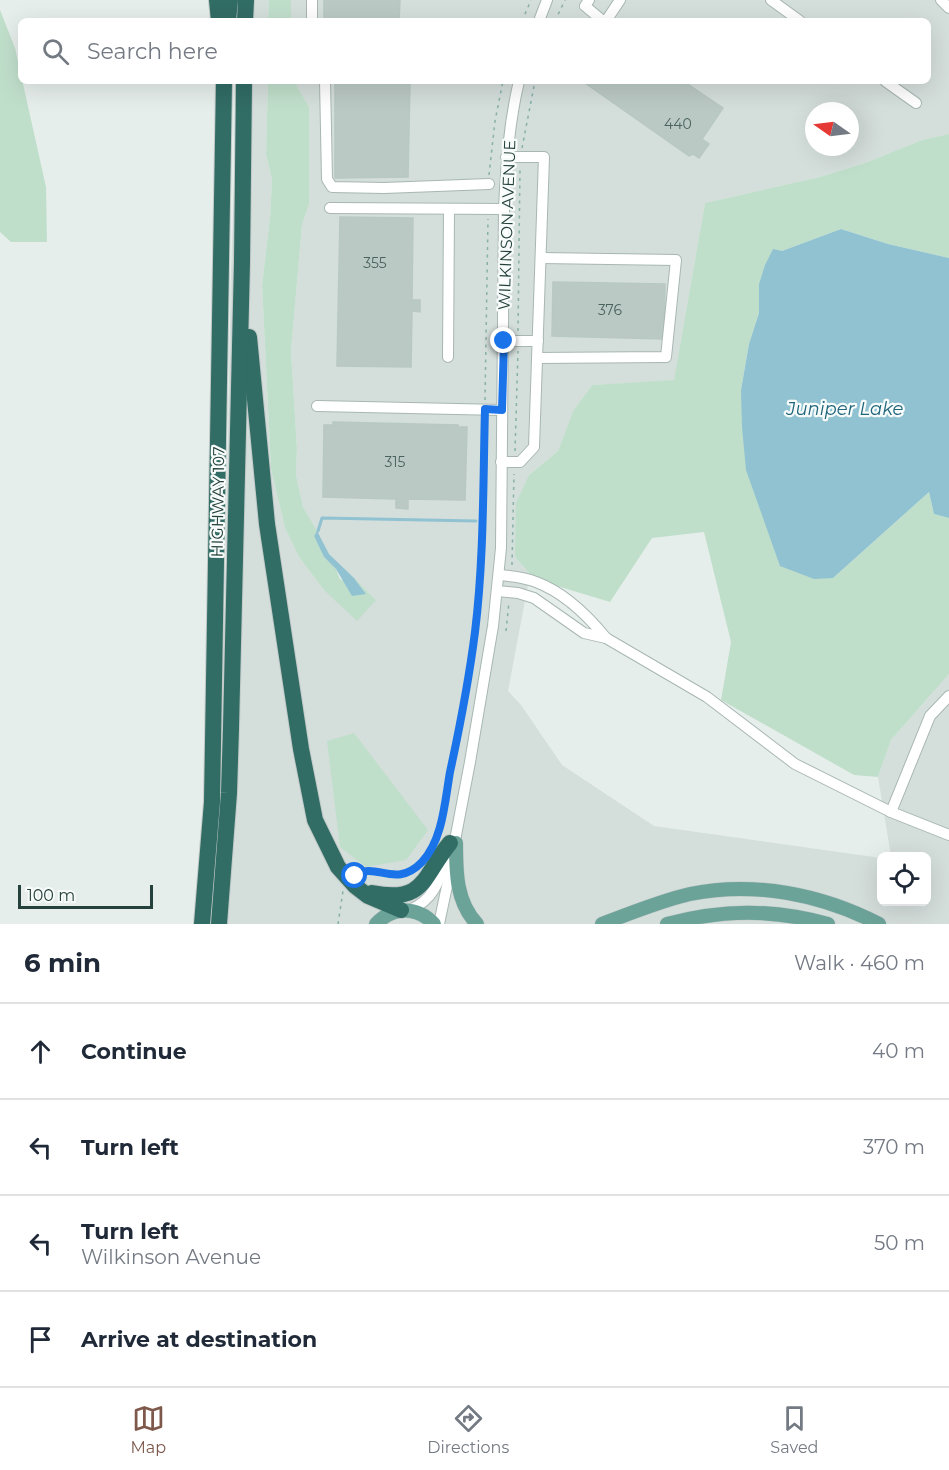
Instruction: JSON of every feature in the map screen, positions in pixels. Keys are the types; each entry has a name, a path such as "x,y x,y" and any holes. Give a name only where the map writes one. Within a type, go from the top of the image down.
{"highway":[{"path":"217,0 219,18"},
{"path":"228,18 230,0"},
{"path":"245,18 246,0"},
{"name":"HIGHWAY 107","path":"201,924 207,877 214,722 224,84"},
{"name":"HIGHWAY 107","path":"219,924 229,793 244,84"},
{"path":"242,262 267,524 301,750 315,820 338,867 352,883 368,896 405,910"},
{"path":"352,883 385,895 408,893 421,884 434,868 449,841"}],"main road":[{"path":"449,841 459,890 470,917 477,924"},
{"path":"602,924 689,894 757,889 780,891 824,901 846,908 879,924"},
{"path":"376,924 391,912 405,910 419,913 434,924"},
{"path":"667,924 701,915 747,912 787,915 828,924"}],"street":[{"path":"312,0 312,18"},
{"path":"540,18 548,0"},
{"path":"589,0 585,6 601,18"},
{"path":"607,18 621,0"},
{"path":"771,0 796,18"},
{"path":"941,0 949,8"},
{"path":"326,84 327,179 333,186 384,188 489,184"},
{"name":"WILKINSON AVENUE","path":"405,910 422,904 431,896 439,880 482,694 497,591 501,548 504,209 507,157 518,84"},
{"path":"889,84 916,103"},
{"path":"501,462 520,462 534,447 544,157 507,157"},
{"path":"330,208 504,209"},
{"path":"447,357 449,210"},
{"path":"537,358 666,357 675,260 541,258"},
{"path":"504,341 537,341"},
{"path":"317,406 502,410"},
{"path":"499,575 535,581 552,589 593,622 606,638"},
{"path":"497,591 534,597 584,633 606,638 707,697 795,764 891,812 949,835"},
{"path":"891,812 930,716 949,696"},
{"name":"WILKINSON AVENUE","path":"439,924 449,841"}],"path":[{"path":"523,18 531,0"},
{"path":"556,18 565,0"},
{"path":"489,184 495,121 502,84"},
{"path":"512,567 521,157 533,84"},
{"path":"449,841 441,821 475,631 481,547 488,209"},
{"path":"506,631 509,592"},
{"path":"338,924 341,916 342,896 365,871 393,876 409,873 424,860"}],"shaded area":[{"path":"241,0 269,0 268,18 240,18"},
{"path":"291,0 949,0 949,134 922,140 865,163 820,177 705,203 674,381 592,385 573,411 558,451 529,475 515,557 530,574 508,691 521,705 562,765 654,826 877,857 877,906 931,906 931,852 890,852 878,777 891,740 949,674 949,924 197,924 225,602 231,270 238,84 268,84 266,154 272,180 262,285 271,469 285,528 299,557 324,590 376,600 329,554 303,507 296,475 297,449 291,351 302,225 309,204 309,107 296,84 931,84 931,18 291,18"}],"green space":[{"path":"269,0 291,0 291,18 268,18"},
{"path":"0,10 15,48 18,61 18,84 23,84 46,187 47,242 11,242 0,232"},
{"path":"268,84 296,84 309,107 309,204 302,225 291,351 297,449 296,475 303,507 317,531 314,536 324,557 336,569 340,579 366,594 354,578 376,600 357,621 324,590 299,557 285,528 271,469 262,285 272,180 266,154"},
{"path":"949,134 949,258 888,244 841,229 782,251 759,284 759,313 749,344 741,390 833,578 929,492 934,514 949,518 949,674 891,740 878,777 854,775 721,700 731,642 704,532 652,538 610,602 557,586 530,574 515,557 516,503 529,475 558,451 573,411 592,385 674,380 705,203 820,177 865,163 922,140"},
{"path":"354,733 428,830 406,860 366,867 340,847 327,741"}],"water":[{"name":"Juniper Lake","path":"841,229 888,244 949,258 949,518 934,514 929,492 833,578 814,579 780,566 746,470 741,390 749,344 759,313 759,284 773,249 782,251"},
{"path":"317,531 329,554 354,578 366,594 352,596 336,569 324,557 314,536"}],"building":[{"path":"324,0 400,0 399,18 324,18"},
{"path":"335,84 410,84 408,177 335,178"},
{"path":"586,84 687,84 723,108 702,139 709,144 699,158 693,154 689,156"},
{"path":"340,217 413,218 412,300 420,300 420,312 412,311 411,367 337,366"},
{"path":"553,282 665,284 664,339 552,336"},
{"path":"333,422 467,427 465,500 408,499 408,509 396,508 396,499 323,497 324,425 333,425"}],"waterway":[{"path":"318,531 322,518 476,521"}],"route":[{"path":"355,876 365,871 393,876 409,873 424,860 431,849 441,821 475,631 482,542 485,409 502,410 504,341"}]}
